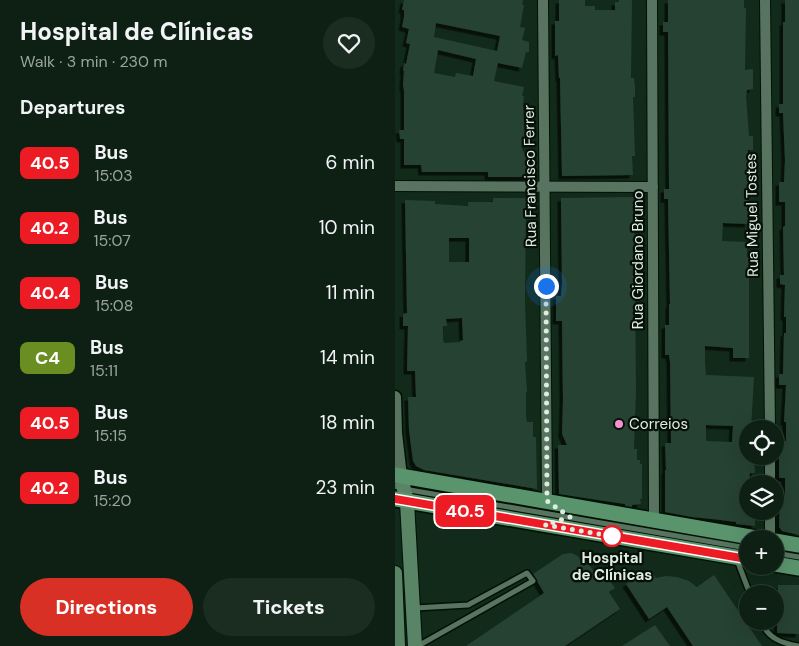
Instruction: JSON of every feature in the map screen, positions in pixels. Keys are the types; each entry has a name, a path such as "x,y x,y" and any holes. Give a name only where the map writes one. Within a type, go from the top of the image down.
{"main road":[{"path":"399,486 547,501 739,535"},
{"path":"399,486 545,525 739,554"},
{"path":"399,486 417,646"},
{"path":"784,547 799,557"},
{"path":"784,561 799,557"},
{"path":"395,573 398,646"}],"street":[{"name":"Rua Francisco Ferrer","path":"543,0 547,501"},
{"name":"Rua Giordano Bruno","path":"652,0 655,520"},
{"name":"Rua Miguel Tostes","path":"765,0 769,420"},
{"path":"395,186 653,187"},
{"path":"395,397 399,486"}],"lane":[{"path":"399,486 570,517 739,554"},
{"path":"547,501 570,517"},
{"path":"545,525 570,517"},
{"path":"784,554 799,557"},
{"path":"413,609 468,605 527,573 533,581 417,646"},
{"path":"767,630 779,642 798,646"}],"building":[{"path":"404,0 523,0 522,5 524,5 520,27 525,28 522,40 529,42 529,52 526,52 522,68 498,63 494,81 524,87 522,96 524,96 525,146 521,146 526,157 526,167 530,167 530,177 488,177 488,172 422,172 421,165 404,165 404,139 400,139 399,130 404,130 403,71 410,44 406,43 409,29 402,27 404,10 402,10","holes":["436,23 500,36 497,51 434,37","438,50 476,59 473,76 456,73 455,77 434,73"]},
{"path":"559,0 585,0 585,6 595,6 595,10 615,10 615,2 619,2 619,0 632,0 631,78 634,78 635,88 635,97 633,97 635,156 632,156 633,175 562,176 560,78 558,55 555,56 555,21 559,21"},
{"path":"668,0 744,0 744,8 746,8 745,70 753,69 753,89 747,90 746,96 749,136 753,136 753,150 748,150 748,224 723,223 722,241 747,242 747,257 749,258 749,358 733,358 733,348 705,346 705,363 706,375 754,377 752,420 739,420 739,465 755,465 755,473 739,475 739,520 755,520 755,526 665,512 665,443 671,443 670,362 669,355 665,355 665,325 669,325 670,304 668,199 664,199 664,189 669,189 668,32 663,32 663,22 668,22","holes":["706,425 733,426 732,442 706,441"]},
{"path":"785,0 799,0 799,535 784,531 779,527 779,520 784,520 785,478 784,475 779,475 779,465 784,465 784,441 786,441 786,422 784,422 786,385 779,385 779,374 783,374 784,333 786,333 786,317 784,317 785,285 780,284 780,275 784,275 783,227 785,226 785,202 779,202 779,182 784,182 785,160 783,113 779,113 779,104 783,104 783,22 785,22"},
{"path":"634,197 636,391 634,449 637,449 637,460 640,460 640,464 642,464 642,499 640,499 641,504 632,505 632,507 625,506 625,504 559,494 558,445 567,445 562,434 562,321 556,321 556,296 561,296 562,284 561,198"},
{"path":"493,198 526,198 526,415 527,422 533,422 533,437 536,437 537,489 424,470 416,466 413,461 409,430 408,397 416,397 415,371 407,371 408,326 403,326 403,314 407,313 405,200 435,201 435,204 468,206 468,202 493,202","holes":["449,238 469,238 469,262 449,262","462,318 463,340 445,343 443,341 443,326 447,326 446,319"]},
{"path":"571,553 578,556 584,566 588,563 595,573 602,571 604,573 615,588 609,592 620,609 565,646 466,646 544,593 533,574 563,554"},
{"path":"649,569 656,578 666,576 677,577 689,581 697,587 714,575 739,612 739,630 751,630 762,646 693,646 667,607 649,619 626,584"},
{"path":"784,585 799,585 799,634 777,633 777,630 784,630"},
{"name":"Hospital de Clínicas","path":"655,625 670,646 622,646"}],"bus line":[{"name":"40.5","path":"395,499 739,558"}],"place":[{"name":"Correios","path":"619,424"},
{"name":"Hospital de Clínicas","path":"612,536"}],"route":[{"path":"546,286 547,501 570,517 545,525 616,537 612,536"}]}
